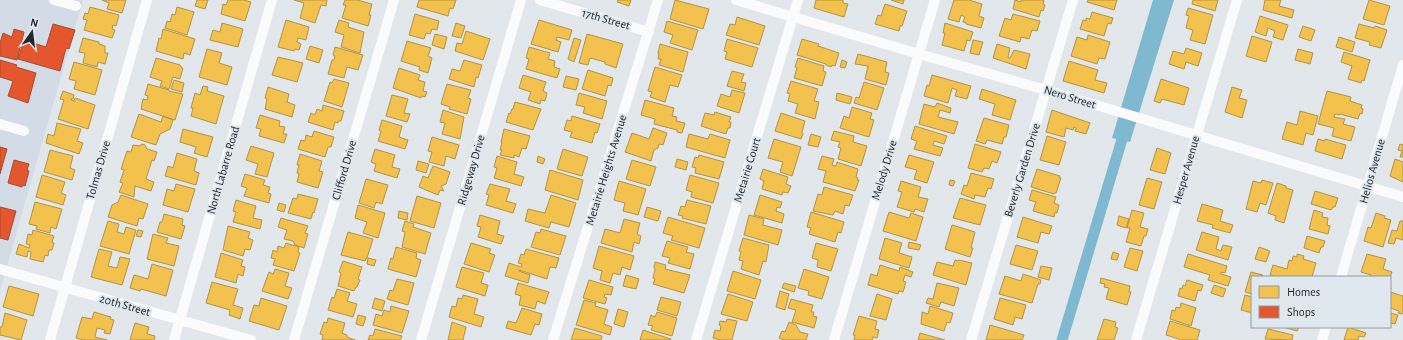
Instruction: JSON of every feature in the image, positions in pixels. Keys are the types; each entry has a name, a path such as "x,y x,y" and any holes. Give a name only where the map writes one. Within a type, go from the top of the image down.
{"street":[{"path":"54,0 76,6"},
{"name":"Tolmas Drive","path":"50,340 147,0"},
{"name":"North Labarre Road","path":"174,340 272,0"},
{"name":"Clifford Drive","path":"294,340 394,0"},
{"name":"Ridgeway Drive","path":"421,340 522,0"},
{"name":"17th Street","path":"540,0 649,32"},
{"name":"Metairie Heights Avenue","path":"553,340 658,0"},
{"name":"Nero Street","path":"736,0 1403,196"},
{"name":"Metairie Court","path":"696,340 798,0"},
{"name":"Melody Drive","path":"834,340 934,0"},
{"name":"Beverly Garden Drive","path":"971,340 1073,0"},
{"name":"Hesper Avenue","path":"1136,340 1237,0"},
{"name":"Helios Avenue","path":"1341,276 1403,65"},
{"path":"0,124 24,131"},
{"name":"20th Street","path":"0,269 251,340"},
{"path":"1322,340 1326,328"}],"shaded area":[{"path":"0,0 83,0 0,291"}],"water":[{"path":"1153,0 1174,0 1130,142 1112,138"}],"building: Homes":[{"path":"102,0 126,0 122,13 107,9 109,3"},
{"path":"197,0 208,0 205,9 195,6"},
{"path":"228,0 244,0 251,2 245,21 221,14 223,4 226,5"},
{"path":"294,0 327,0 326,6 321,5 315,23 300,18 304,3"},
{"path":"345,0 357,0 372,4 368,26 342,18 346,5 343,5"},
{"path":"419,0 456,0 453,9 450,8 448,16 417,7"},
{"path":"618,0 631,0 629,6 617,2"},
{"path":"675,0 709,9 703,29 670,19"},
{"path":"816,0 843,0 843,3 848,4 844,17 814,8"},
{"path":"891,0 904,0 903,4"},
{"path":"954,0 969,0 982,4 979,16 984,18 981,28 966,24 963,22 965,17 961,15 959,22 948,19"},
{"path":"1015,0 1021,2 1021,0 1044,0 1043,4 1045,5 1043,11 1041,10 1039,17 1013,9"},
{"path":"1088,0 1117,0 1114,10 1087,2"},
{"path":"1193,0 1218,0 1215,11 1192,4"},
{"path":"1265,0 1281,0 1279,6 1294,10 1292,18 1263,10"},
{"path":"1369,0 1390,6 1384,25 1363,19"},
{"path":"885,4 907,11 899,31 875,24 878,15 881,16"},
{"path":"90,7 119,15 116,26 113,25 112,29 115,30 112,38 84,30 87,20 83,19 85,13 88,14"},
{"path":"177,7 194,12 187,35 165,28 167,21 170,22 172,14 175,15"},
{"path":"1188,8 1213,15 1205,44 1190,40 1193,30 1186,28 1189,16 1186,15"},
{"path":"1092,12 1113,18 1111,24 1108,23 1104,36 1080,29 1083,20 1086,21 1086,18 1090,19"},
{"path":"415,14 439,21 437,30 432,29 430,34 426,33 424,39 409,35"},
{"path":"1013,14 1040,21 1037,31 1032,30 1029,39 1021,37 1020,42 999,36 1005,18 1011,20"},
{"path":"1260,16 1288,25 1283,40 1273,37 1275,31 1268,28 1266,36 1255,32"},
{"path":"737,17 765,26 759,45 726,35 730,24 735,25"},
{"path":"286,20 309,27 306,40 298,38 297,42 301,44 299,50 295,49 294,51 278,47"},
{"path":"339,20 349,23 348,27 364,32 360,53 341,47 344,35 335,32"},
{"path":"539,20 572,30 569,40 557,37 556,40 561,42 558,52 531,44"},
{"path":"667,21 698,30 692,50 670,43 673,35 664,32"},
{"path":"222,23 243,29 238,47 210,40 213,30 220,32"},
{"path":"456,23 465,26 461,38 452,36"},
{"path":"945,23 973,32 970,41 967,40 964,51 942,45 945,33 943,33"},
{"path":"1359,24 1374,28 1375,26 1387,30 1381,48 1369,45 1370,42 1355,38"},
{"path":"1303,26 1315,30 1311,41 1299,37"},
{"path":"163,29 195,39 190,55 184,53 183,59 156,51"},
{"path":"466,31 490,39 483,60 455,51 457,43 462,44"},
{"path":"435,34 447,37 444,49 432,45"},
{"path":"587,34 623,44 616,68 605,64 605,62 590,58 588,65 579,63"},
{"path":"1088,35 1110,42 1105,59 1099,58 1097,64 1071,56 1077,37 1087,40"},
{"path":"1252,36 1272,42 1266,62 1246,56"},
{"path":"1339,37 1355,42 1352,52 1336,47"},
{"path":"83,38 99,42 99,44 105,46 105,53 108,53 105,64 98,62 97,67 83,63 85,53 79,52"},
{"path":"574,38 581,40 574,62 568,59"},
{"path":"727,39 758,48 752,67 725,59 727,52 724,51"},
{"path":"802,39 819,44 818,46 839,53 835,66 832,65 831,67 797,55"},
{"path":"973,40 983,42 979,55 970,53"},
{"path":"407,41 431,48 428,56 432,58 428,73 419,70 420,67 401,61"},
{"path":"660,44 688,52 683,72 659,65 661,59 658,59"},
{"path":"997,44 1010,48 1008,57 1010,58 1014,50 1030,54 1026,69 993,58"},
{"path":"310,46 323,50 319,63 306,59"},
{"path":"335,47 363,55 358,70 347,67 344,78 328,74 332,60 334,60 335,56 333,55"},
{"path":"529,47 550,53 548,59 555,61 554,67 560,69 557,78 526,69 529,59 526,58"},
{"path":"1186,48 1202,53 1198,66 1186,62 1184,69 1169,64 1173,51 1184,54"},
{"path":"207,49 222,53 219,63 232,67 227,85 199,77"},
{"path":"1298,49 1313,53 1310,64 1295,60"},
{"path":"1344,52 1370,60 1364,81 1362,80 1361,83 1348,79 1352,66 1341,62"},
{"path":"858,54 887,62 885,72 889,73 886,85 865,79 868,66 855,64"},
{"path":"278,57 303,63 297,82 272,75"},
{"path":"156,58 180,65 183,68 180,79 173,77 169,89 160,86 162,81 150,77"},
{"path":"798,58 824,66 823,71 826,72 822,86 794,78"},
{"path":"464,60 482,65 478,78 476,77 474,87 449,79 452,69 460,71"},
{"path":"842,60 847,62 845,68 840,67"},
{"path":"1069,61 1098,70 1095,80 1107,83 1104,93 1063,81"},
{"path":"74,62 102,70 95,95 74,89 76,81 69,79"},
{"path":"655,67 682,75 678,87 670,85 665,102 650,97 652,92 648,91"},
{"path":"399,68 420,75 418,80 425,82 423,91 427,92 425,97 421,96 421,98 393,88"},
{"path":"588,70 613,78 611,86 608,85 605,96 582,89"},
{"path":"732,71 744,74 741,82 746,83 744,91 727,86"},
{"path":"523,75 546,82 543,91 547,93 545,101 541,100 540,104 528,100 531,92 519,88"},
{"path":"932,75 971,86 967,99 955,96 957,90 952,88 948,103 924,96"},
{"path":"566,76 579,79 576,90 563,87"},
{"path":"334,79 349,83 342,107 324,101 330,82 332,83"},
{"path":"1161,79 1189,88 1184,105 1162,99 1160,103 1154,101"},
{"path":"174,80 184,83 182,92 171,89"},
{"path":"791,81 818,89 814,101 819,102 815,119 795,113 798,104 788,101 790,94 787,93"},
{"path":"864,82 884,88 877,110 854,103 856,97 859,98"},
{"path":"148,84 183,94 175,120 141,109 143,99 147,100 148,96 145,95"},
{"path":"447,84 471,90 468,98 471,99 467,114 449,109 450,107 441,104"},
{"path":"203,86 208,87 207,91 224,96 216,124 191,116 193,108 191,108 195,93 200,95"},
{"path":"268,87 289,94 287,102 295,105 292,117 265,109 267,99 265,98"},
{"path":"1232,87 1242,90 1239,98 1247,100 1242,118 1225,112"},
{"path":"982,89 1016,100 1010,120 992,115 995,104 979,99"},
{"path":"732,90 745,93 739,113 717,106 721,94 730,97"},
{"path":"63,91 74,95 73,99 71,100 74,101 75,98 95,105 88,129 58,119 64,100 60,99"},
{"path":"1327,91 1351,97 1350,101 1362,105 1362,114 1360,113 1358,119 1340,114 1335,114 1334,117 1345,119 1343,124 1355,127 1351,141 1332,136 1334,128 1318,124"},
{"path":"579,93 607,101 602,119 583,113 585,107 576,105"},
{"path":"837,93 852,97 850,104 836,100"},
{"path":"392,95 408,99 404,113 410,114 407,122 386,116"},
{"path":"645,100 674,108 672,116 677,117 676,121 685,123 682,133 677,132 677,130 654,124 655,119 641,115"},
{"path":"515,102 541,109 533,130 506,122"},
{"path":"937,103 951,108 950,113 940,110 938,117 958,122 954,134 919,124 924,104 935,107"},
{"path":"323,105 344,111 341,121 338,121 338,123 335,122 333,130 308,122 311,113 315,115 317,109 322,111"},
{"path":"852,107 872,113 870,119 874,120 869,137 840,128 844,116 849,118"},
{"path":"443,110 464,117 460,139 442,134 445,123 440,122"},
{"path":"1052,110 1090,123 1086,134 1075,131 1076,128 1074,127 1073,130 1066,128 1064,137 1046,132"},
{"path":"1300,111 1318,116 1313,135 1306,133 1303,145 1282,139 1287,122 1297,125"},
{"path":"715,112 731,117 729,122 731,122 730,128 728,128 726,134 701,126 705,113 714,115"},
{"path":"781,113 805,121 801,139 775,131"},
{"path":"139,114 161,122 163,116 173,120 170,129 160,134 156,145 131,137"},
{"path":"260,115 280,121 279,126 285,127 283,134 287,134 284,143 259,136 261,129 256,128"},
{"path":"572,116 600,124 597,133 595,132 592,143 570,137 572,132 564,130 567,120 571,121"},
{"path":"984,118 1009,125 1006,137 1004,137 1002,144 987,140 985,144 976,141"},
{"path":"382,120 402,126 399,137 408,140 405,149 378,141"},
{"path":"57,123 81,129 77,141 83,143 79,154 46,143 48,134 54,136"},
{"path":"915,126 947,136 944,144 934,141 933,145 943,148 940,156 914,149 917,141 911,139"},
{"path":"653,128 667,133 663,145 659,144 658,148 654,150 651,161 625,152 632,133 649,139"},
{"path":"183,129 213,137 207,157 194,153 196,147 180,142"},
{"path":"504,129 530,136 526,149 522,148 519,157 514,155 514,158 500,155 502,150 500,150"},
{"path":"314,131 334,137 331,147 328,147 325,157 298,149 301,140 305,141 306,135 312,137"},
{"path":"834,131 854,136 853,142 867,146 861,166 838,159 841,148 838,147 840,142 831,140"},
{"path":"689,134 708,139 710,134 730,140 725,158 686,147"},
{"path":"811,134 821,137 818,147 808,145"},
{"path":"1047,136 1066,142 1059,165 1040,160"},
{"path":"432,137 459,145 455,159 446,156 444,166 429,162 432,152 428,151"},
{"path":"774,139 801,147 792,176 780,172 783,162 768,158"},
{"path":"1318,139 1325,141 1325,139 1346,145 1342,159 1315,151"},
{"path":"142,144 145,145 147,149 157,152 154,161 152,160 146,179 154,182 151,191 135,186 134,197 119,192 123,183 120,182 124,170 121,169 127,151 131,152 133,145 139,146"},
{"path":"975,144 1001,152 997,163 992,161 989,169 984,168 982,172 968,168"},
{"path":"1400,144 1403,145 1403,157 1400,157 1402,151 1398,150"},
{"path":"251,146 274,153 267,177 255,174 258,164 246,160"},
{"path":"1157,148 1171,153 1165,174 1150,170"},
{"path":"375,149 395,155 392,167 400,169 397,178 374,171 376,164 371,162"},
{"path":"563,149 588,157 582,176 557,169"},
{"path":"50,150 73,156 70,168 75,170 72,180 44,172"},
{"path":"177,153 197,159 194,171 199,173 196,185 165,176 168,166 173,168"},
{"path":"300,154 322,161 319,171 323,172 318,188 297,182 299,165 297,165"},
{"path":"699,155 724,162 719,179 695,173 696,168 692,167 695,157 698,158"},
{"path":"909,155 934,162 927,183 914,179 917,170 905,167"},
{"path":"497,156 517,162 514,174 524,177 521,186 494,178 497,168 494,167"},
{"path":"538,156 545,159 543,164 537,162"},
{"path":"822,156 834,159 832,165 836,166 837,162 858,169 856,177 858,178 857,180 859,180 855,191 823,182 826,171 818,169"},
{"path":"677,159 688,162 686,170 675,167"},
{"path":"1395,159 1403,162 1403,182 1390,176"},
{"path":"632,160 656,167 650,186 626,179"},
{"path":"418,161 429,164 426,173 416,170"},
{"path":"433,166 450,172 446,184 441,186 444,191 440,190 438,195 419,187 423,176 428,178"},
{"path":"763,169 788,177 786,184 791,186 788,193 783,192 782,195 762,189 764,181 760,179"},
{"path":"1037,169 1060,176 1059,178 1061,178 1056,193 1054,194 1031,187"},
{"path":"550,170 583,180 578,200 545,190"},
{"path":"971,173 994,179 991,189 988,188 985,197 975,195 974,199 961,194 964,185 967,186"},
{"path":"245,174 265,180 263,185 270,187 268,193 271,194 269,203 244,196 247,188 241,186"},
{"path":"42,175 65,182 61,193 66,195 63,205 36,197"},
{"path":"690,175 719,183 713,203 691,197 692,192 686,190"},
{"path":"1147,178 1162,182 1154,209 1139,205"},
{"path":"366,179 388,185 382,204 376,202 374,208 359,203"},
{"path":"950,180 955,181 953,186 949,185"},
{"path":"1262,180 1273,183 1266,205 1260,203 1257,212 1246,209 1253,181 1261,183"},
{"path":"619,181 646,189 638,215 623,211 625,203 614,200"},
{"path":"901,181 921,187 918,197 928,199 924,212 915,209 914,212 897,207 902,192 898,191"},
{"path":"1277,183 1293,190 1284,223 1275,220 1276,216 1268,213"},
{"path":"176,184 195,189 188,212 163,205 167,189 174,191"},
{"path":"490,184 510,189 506,201 516,204 513,213 486,205 489,195 486,194"},
{"path":"824,187 853,195 849,206 845,205 843,214 835,211 833,215 813,211 818,194 822,195"},
{"path":"1032,190 1056,197 1054,203 1059,205 1057,213 1055,212 1054,217 1033,211 1036,202 1029,200"},
{"path":"1315,191 1338,198 1335,207 1331,210 1311,204"},
{"path":"298,194 318,199 311,219 288,213 293,198 297,199"},
{"path":"121,195 148,204 143,219 139,218 137,226 108,217 112,205 118,202"},
{"path":"551,195 576,203 569,227 551,222 549,228 525,221 528,209 545,213"},
{"path":"760,195 782,202 780,208 777,207 776,211 784,214 782,223 754,215"},
{"path":"417,196 441,203 434,228 410,221"},
{"path":"960,198 986,205 980,225 953,218"},
{"path":"236,200 256,206 253,218 262,220 260,229 233,222 236,212 233,211"},
{"path":"687,200 711,206 706,224 682,218 683,216 678,215 681,206 685,207"},
{"path":"35,202 62,209 56,229 51,227 50,233 36,229 37,226 29,224"},
{"path":"279,203 286,205 284,212 277,210"},
{"path":"1202,204 1223,210 1220,221 1233,225 1230,233 1212,228 1213,225 1197,221"},
{"path":"358,205 385,213 378,238 363,233 367,222 355,218"},
{"path":"647,207 661,211 658,221 644,217"},
{"path":"1132,210 1144,213 1140,227 1148,229 1141,246 1126,242 1130,228 1127,228"},
{"path":"1314,210 1323,213 1322,217 1328,218 1327,225 1330,226 1328,234 1309,229"},
{"path":"399,211 408,213 407,220 398,218"},
{"path":"811,212 844,222 841,233 838,232 835,242 809,234 811,228 807,227"},
{"path":"889,212 909,218 911,213 923,217 916,241 883,231"},
{"path":"1376,213 1391,220 1383,247 1364,241 1368,227 1371,228"},
{"path":"164,214 183,219 182,225 185,226 181,239 157,232"},
{"path":"480,215 500,221 497,234 504,236 501,244 478,237 481,227 477,226"},
{"path":"749,215 764,219 763,225 782,230 778,245 744,235"},
{"path":"1119,216 1129,219 1126,228 1117,225"},
{"path":"668,217 705,228 699,248 671,240 673,236 663,233"},
{"path":"1023,217 1052,226 1049,234 1041,232 1038,243 1017,237"},
{"path":"281,218 308,226 305,233 308,234 304,248 295,245 293,241 284,239 287,230 278,227"},
{"path":"624,219 640,223 637,234 641,236 639,244 634,242 632,252 601,243 605,229 620,233"},
{"path":"108,221 119,224 117,232 124,234 126,227 136,230 129,254 100,246"},
{"path":"405,221 414,224 413,227 431,233 425,254 402,247 405,232 402,231"},
{"path":"1400,221 1403,221 1403,240 1396,238 1394,244 1388,243 1392,230 1397,231"},
{"path":"952,225 975,232 970,257 945,249"},
{"path":"228,226 250,232 248,238 253,240 250,250 245,249 243,256 223,250"},
{"path":"541,229 566,236 560,255 531,247 536,232 540,233"},
{"path":"33,230 54,236 52,250 49,250 48,256 45,255 43,262 30,259 31,252 28,251 27,257 16,254 19,244 29,248 30,245 26,244 28,234 32,235"},
{"path":"138,230 143,231 141,237 136,236"},
{"path":"348,232 373,239 365,261 341,255"},
{"path":"1202,232 1219,237 1216,249 1221,251 1223,245 1232,247 1228,260 1196,250"},
{"path":"153,234 168,238 166,243 179,246 174,266 147,259"},
{"path":"1307,236 1325,241 1319,253 1304,248"},
{"path":"743,238 769,245 766,262 763,261 759,275 741,269 743,261 739,260 741,252 739,251"},
{"path":"885,238 902,243 899,253 912,257 909,268 879,259"},
{"path":"667,241 688,247 686,252 694,254 690,269 668,263 670,258 662,256"},
{"path":"909,242 921,245 919,250 908,248"},
{"path":"286,243 299,247 298,252 300,253 294,271 273,265 275,259 271,258 273,250 277,252 278,246 284,248"},
{"path":"471,243 491,249 489,253 495,255 489,272 464,264"},
{"path":"816,243 838,249 831,271 817,267 818,260 812,258"},
{"path":"1016,245 1038,251 1032,270 1010,264"},
{"path":"599,246 634,256 630,270 622,267 620,275 613,273 610,283 600,280 602,271 593,268"},
{"path":"396,247 417,253 416,258 421,260 416,277 388,269 391,258 393,259"},
{"path":"1259,247 1270,251 1266,262 1255,259"},
{"path":"1130,248 1143,251 1137,271 1124,267"},
{"path":"99,249 112,252 108,266 117,268 120,257 130,259 122,285 91,277"},
{"path":"526,249 559,258 556,268 550,267 547,279 519,270 530,275 528,283 505,276 509,263 521,267 522,264 518,263 521,254 524,255"},
{"path":"1113,252 1119,254 1117,260 1111,259"},
{"path":"221,253 243,260 241,266 245,267 243,276 238,274 236,283 215,277"},
{"path":"1188,254 1227,266 1225,273 1221,272 1221,274 1231,277 1228,286 1208,280 1210,275 1184,267"},
{"path":"1297,254 1304,256 1303,259 1316,263 1312,276 1270,275 1273,265 1287,269 1289,260 1292,261 1293,256 1297,257"},
{"path":"1367,254 1386,259 1383,269 1392,272 1390,276 1370,276 1361,272"},
{"path":"368,258 376,260 374,266 367,264"},
{"path":"955,260 972,263 966,285 933,275 937,262 953,266"},
{"path":"343,261 362,267 358,279 360,280 354,291 338,286 341,273 339,272"},
{"path":"655,262 666,265 665,269 690,275 684,293 653,284 655,279 653,278"},
{"path":"152,264 173,270 166,296 141,289 140,291 130,288 134,275 148,279"},
{"path":"880,265 899,271 900,267 913,272 911,277 905,275 903,281 906,282 903,292 899,291 898,294 868,285 871,274 877,276"},
{"path":"1041,266 1052,268 1049,280 1038,277"},
{"path":"462,267 484,273 481,283 488,285 485,296 456,287"},
{"path":"275,269 289,273 285,286 292,288 288,299 262,291 269,272 273,274"},
{"path":"804,269 829,277 822,299 808,295 809,291 798,288"},
{"path":"733,271 761,280 755,299 727,291"},
{"path":"1251,272 1263,275 1251,276 1251,294 1245,292"},
{"path":"1023,274 1041,280 1040,284 1038,284 1032,303 999,294 1005,276 1021,281"},
{"path":"626,275 639,279 636,289 623,286"},
{"path":"1101,278 1130,286 1129,292 1131,292 1127,305 1106,299 1109,288 1104,287 1105,284 1100,283"},
{"path":"397,279 414,283 408,305 387,299 390,290 393,291"},
{"path":"589,280 613,287 611,295 605,294 604,297 607,298 605,304 583,298"},
{"path":"1187,280 1203,285 1201,291 1198,290 1195,301 1178,296 1180,288 1182,289 1183,285 1185,286"},
{"path":"212,282 238,289 233,305 243,308 240,319 229,315 230,310 206,303"},
{"path":"518,283 549,292 545,304 537,301 535,309 519,305 521,296 515,294"},
{"path":"784,283 796,286 794,292 782,288"},
{"path":"937,283 959,288 954,306 941,302 939,307 926,303 928,298 933,299"},
{"path":"1214,285 1226,289 1223,297 1211,293"},
{"path":"9,286 39,294 33,316 3,307"},
{"path":"337,289 350,293 347,301 357,304 353,317 328,310 332,297 334,298"},
{"path":"780,291 789,294 785,310 776,307"},
{"path":"1391,292 1403,296 1402,314 1398,313 1399,311 1391,308"},
{"path":"728,294 753,302 747,321 721,314"},
{"path":"877,294 892,299 886,320 870,316"},
{"path":"463,295 478,299 474,314 484,317 481,327 449,317 452,306 456,307 458,298 462,299"},
{"path":"1245,295 1251,297 1251,313 1241,310"},
{"path":"661,297 681,302 677,316 657,310"},
{"path":"261,298 287,306 279,330 249,321 254,305 259,306"},
{"path":"375,298 385,301 382,311 372,308"},
{"path":"1000,298 1026,305 1022,319 1015,317 1013,325 994,319"},
{"path":"791,299 813,305 811,312 814,312 813,316 817,317 814,328 792,322 796,310 788,308"},
{"path":"584,300 596,303 595,306 608,310 604,324 612,327 610,335 576,325"},
{"path":"1181,303 1196,308 1191,326 1170,319 1172,310 1175,311 1176,307 1180,308"},
{"path":"391,306 409,311 402,333 373,325 376,314 382,316 384,310 390,312"},
{"path":"930,306 953,313 950,323 947,322 944,331 921,324 922,312 928,314"},
{"path":"522,308 542,314 539,325 535,324 531,335 506,328 508,321 516,323"},
{"path":"618,309 628,312 624,327 614,324"},
{"path":"94,312 111,317 110,319 114,320 110,334 104,333 105,330 97,328 95,337 107,340 83,340 76,338 82,317 92,319"},
{"path":"657,312 677,318 672,336 651,330 653,326 648,325 651,315 655,317"},
{"path":"5,313 27,320 21,340 0,335 0,327 2,327"},
{"path":"1391,313 1398,315 1395,324 1391,323"},
{"path":"358,315 366,317 363,326 356,324"},
{"path":"859,316 877,321 875,329 879,330 877,338 873,337 872,340 854,340 855,335 853,335"},
{"path":"328,318 345,323 342,333 355,340 322,340 323,335 320,334 324,322 327,323"},
{"path":"727,319 737,321 732,340 720,340 713,338 715,330 720,331 720,321 726,322"},
{"path":"1104,319 1116,322 1115,327 1118,328 1114,340 1097,340"},
{"path":"1170,321 1200,330 1197,340 1179,340 1166,335"},
{"path":"452,322 466,327 463,340 448,340"},
{"path":"789,322 796,325 800,332 808,334 806,340 784,340 779,338 782,331 785,332"},
{"path":"135,323 149,327 147,334 155,336 154,340 130,340"},
{"path":"990,325 1024,335 1022,340 986,340"},
{"path":"575,328 602,336 601,340 571,340"},
{"path":"1286,328 1298,328 1297,331"},
{"path":"1348,328 1366,333 1364,337 1359,336 1358,340 1344,340"},
{"path":"375,329 402,336 400,340 368,340 370,335 373,336"},
{"path":"1268,329 1293,335 1292,340 1265,339"},
{"path":"643,330 671,339 671,340 640,340"},
{"path":"920,333 945,340 918,340"}],"building: Shops":[{"path":"53,24 75,30 69,49 66,48 60,71 18,59 24,40 46,47"},
{"path":"14,29 24,32 17,60 0,56 0,43 3,33 12,37"},
{"path":"0,60 36,73 28,103 8,96 13,81 0,77"},
{"path":"0,147 7,149 0,174"},
{"path":"14,160 29,164 27,170 29,171 25,186 23,185 22,187 8,183"},
{"path":"0,207 16,211 8,240 0,238"}],"waterway":[{"path":"1062,340 1126,126"}]}
